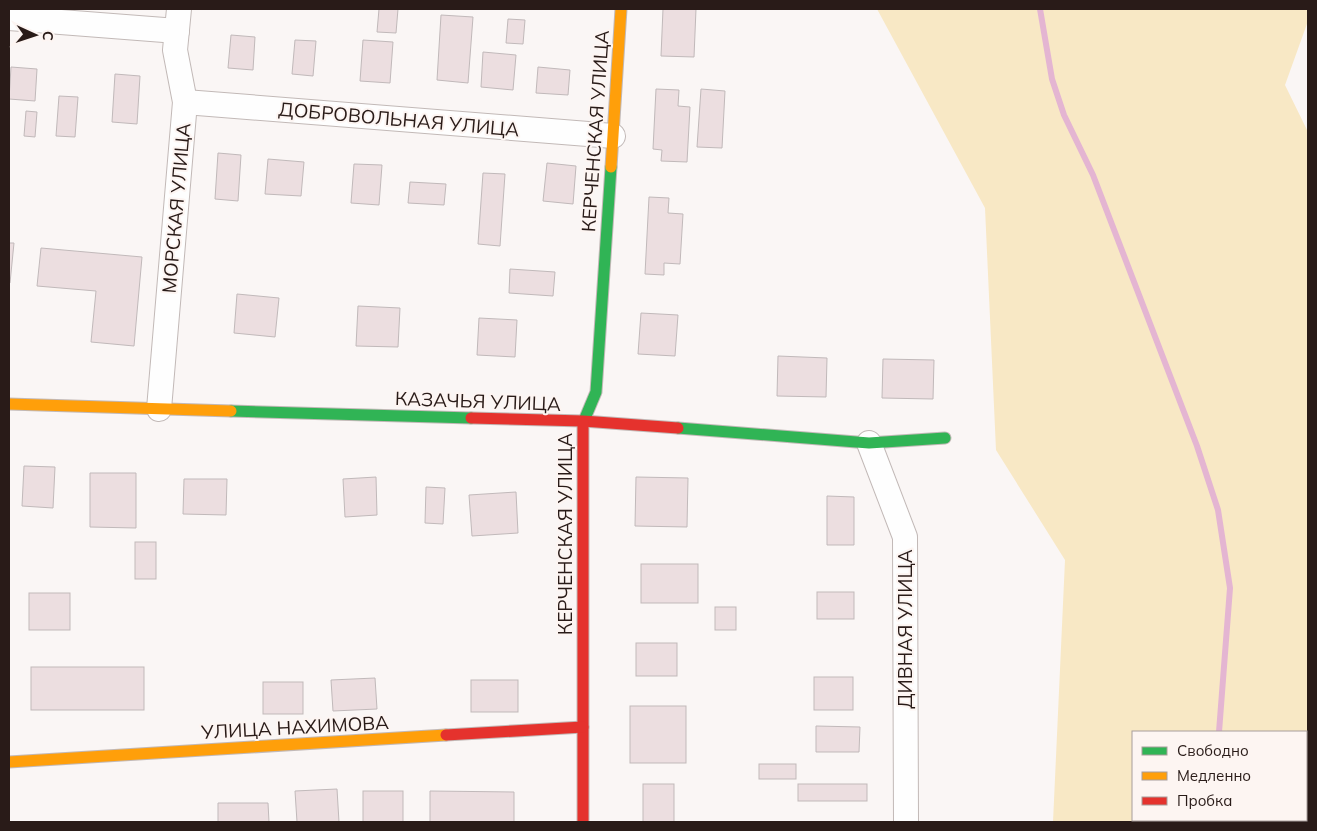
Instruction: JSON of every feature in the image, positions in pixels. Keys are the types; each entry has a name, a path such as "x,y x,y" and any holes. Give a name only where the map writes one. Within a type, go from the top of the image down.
{"street":[{"name":"КЕРЧЕНСКАЯ УЛИЦА","path":"582,822 583,421 596,392 621,9"},
{"path":"9,18 178,20"},
{"name":"МОРСКАЯ УЛИЦА","path":"159,409 185,102 175,50 178,20"},
{"name":"ДОБРОВОЛЬНАЯ УЛИЦА","path":"185,102 613,136"},
{"name":"КАЗАЧЬЯ УЛИЦА","path":"9,404 583,421 869,443 945,438"},
{"name":"ДИВНАЯ УЛИЦА","path":"869,443 904,537 906,822"},
{"name":"УЛИЦА НАХИМОВА","path":"9,762 583,727"}],"shaded area":[{"path":"877,9 1308,9 1308,21 1285,85 1308,132 1308,822 1053,822 1065,560 996,450 985,208"}],"building":[{"path":"379,9 398,9 396,33 377,32"},
{"path":"663,9 696,9 694,57 661,56"},
{"path":"441,15 473,17 468,83 437,80"},
{"path":"508,19 525,20 523,44 506,43"},
{"path":"231,35 255,37 253,70 228,68"},
{"path":"295,40 316,41 313,76 292,74"},
{"path":"363,40 393,42 390,83 360,81"},
{"path":"483,52 516,55 513,90 481,87"},
{"path":"11,67 37,69 35,101 9,99"},
{"path":"538,67 570,70 568,95 536,93"},
{"path":"115,74 140,76 137,124 112,122"},
{"path":"656,89 679,90 678,106 690,107 687,162 661,161 662,150 653,149"},
{"path":"701,89 725,91 722,148 697,147"},
{"path":"59,96 78,97 75,137 56,136"},
{"path":"26,111 37,112 35,137 24,136"},
{"path":"218,153 241,155 238,201 215,199"},
{"path":"268,159 304,162 301,196 265,194"},
{"path":"547,163 576,166 573,204 543,201"},
{"path":"354,164 382,165 379,205 351,203"},
{"path":"483,173 505,174 500,246 478,244"},
{"path":"410,182 446,184 444,205 408,203"},
{"path":"649,197 669,198 668,213 683,214 680,264 664,263 664,275 645,274"},
{"path":"9,243 14,243 10,283 9,283"},
{"path":"41,248 142,257 134,346 91,342 96,291 37,286"},
{"path":"510,269 555,272 553,296 509,293"},
{"path":"237,294 279,298 275,337 234,333"},
{"path":"358,306 400,308 398,347 356,346"},
{"path":"641,313 678,315 675,356 638,354"},
{"path":"479,318 517,320 515,357 477,355"},
{"path":"778,356 827,358 826,397 777,396"},
{"path":"883,359 934,360 933,399 882,398"},
{"path":"24,466 55,467 53,508 22,506"},
{"path":"90,473 136,473 136,528 90,527"},
{"path":"376,477 377,515 345,517 343,479"},
{"path":"636,477 688,478 687,527 635,526"},
{"path":"184,479 227,479 226,515 183,514"},
{"path":"426,487 445,488 443,524 425,523"},
{"path":"516,492 518,533 472,536 469,495"},
{"path":"827,496 854,497 854,545 827,545"},
{"path":"135,542 156,542 156,579 135,579"},
{"path":"641,564 698,564 698,603 641,603"},
{"path":"817,592 854,592 854,619 817,619"},
{"path":"29,593 70,593 70,630 29,630"},
{"path":"715,607 736,607 736,630 715,630"},
{"path":"636,643 677,643 677,676 636,676"},
{"path":"31,667 144,667 144,710 31,710"},
{"path":"814,677 853,677 853,710 814,710"},
{"path":"375,678 377,709 333,711 331,680"},
{"path":"471,680 518,680 518,712 471,712"},
{"path":"263,682 303,682 303,714 263,714"},
{"path":"630,706 686,706 686,763 630,763"},
{"path":"816,726 860,727 859,752 816,752"},
{"path":"759,764 796,764 796,779 759,779"},
{"path":"643,784 674,784 674,822 643,822"},
{"path":"798,784 867,784 867,801 798,801"},
{"path":"337,789 339,822 297,822 295,791"},
{"path":"363,791 403,791 403,822 363,822"},
{"path":"430,791 514,792 514,822 430,822"},
{"path":"218,803 268,803 269,822 218,822"}],"waterway":[{"path":"1040,9 1052,79 1064,115 1093,175 1197,446 1218,510 1230,588 1219,731"}],"traffic: fast":[{"path":"583,423 596,392 611,167"},
{"path":"231,411 471,418"},
{"path":"678,428 869,443 945,438"}],"traffic: slow":[{"path":"611,167 621,9"},
{"path":"9,404 231,411"},
{"path":"9,762 446,735"}],"traffic: jam":[{"path":"471,418 583,421 678,428"},
{"path":"583,423 583,822"},
{"path":"446,735 583,727"}]}
